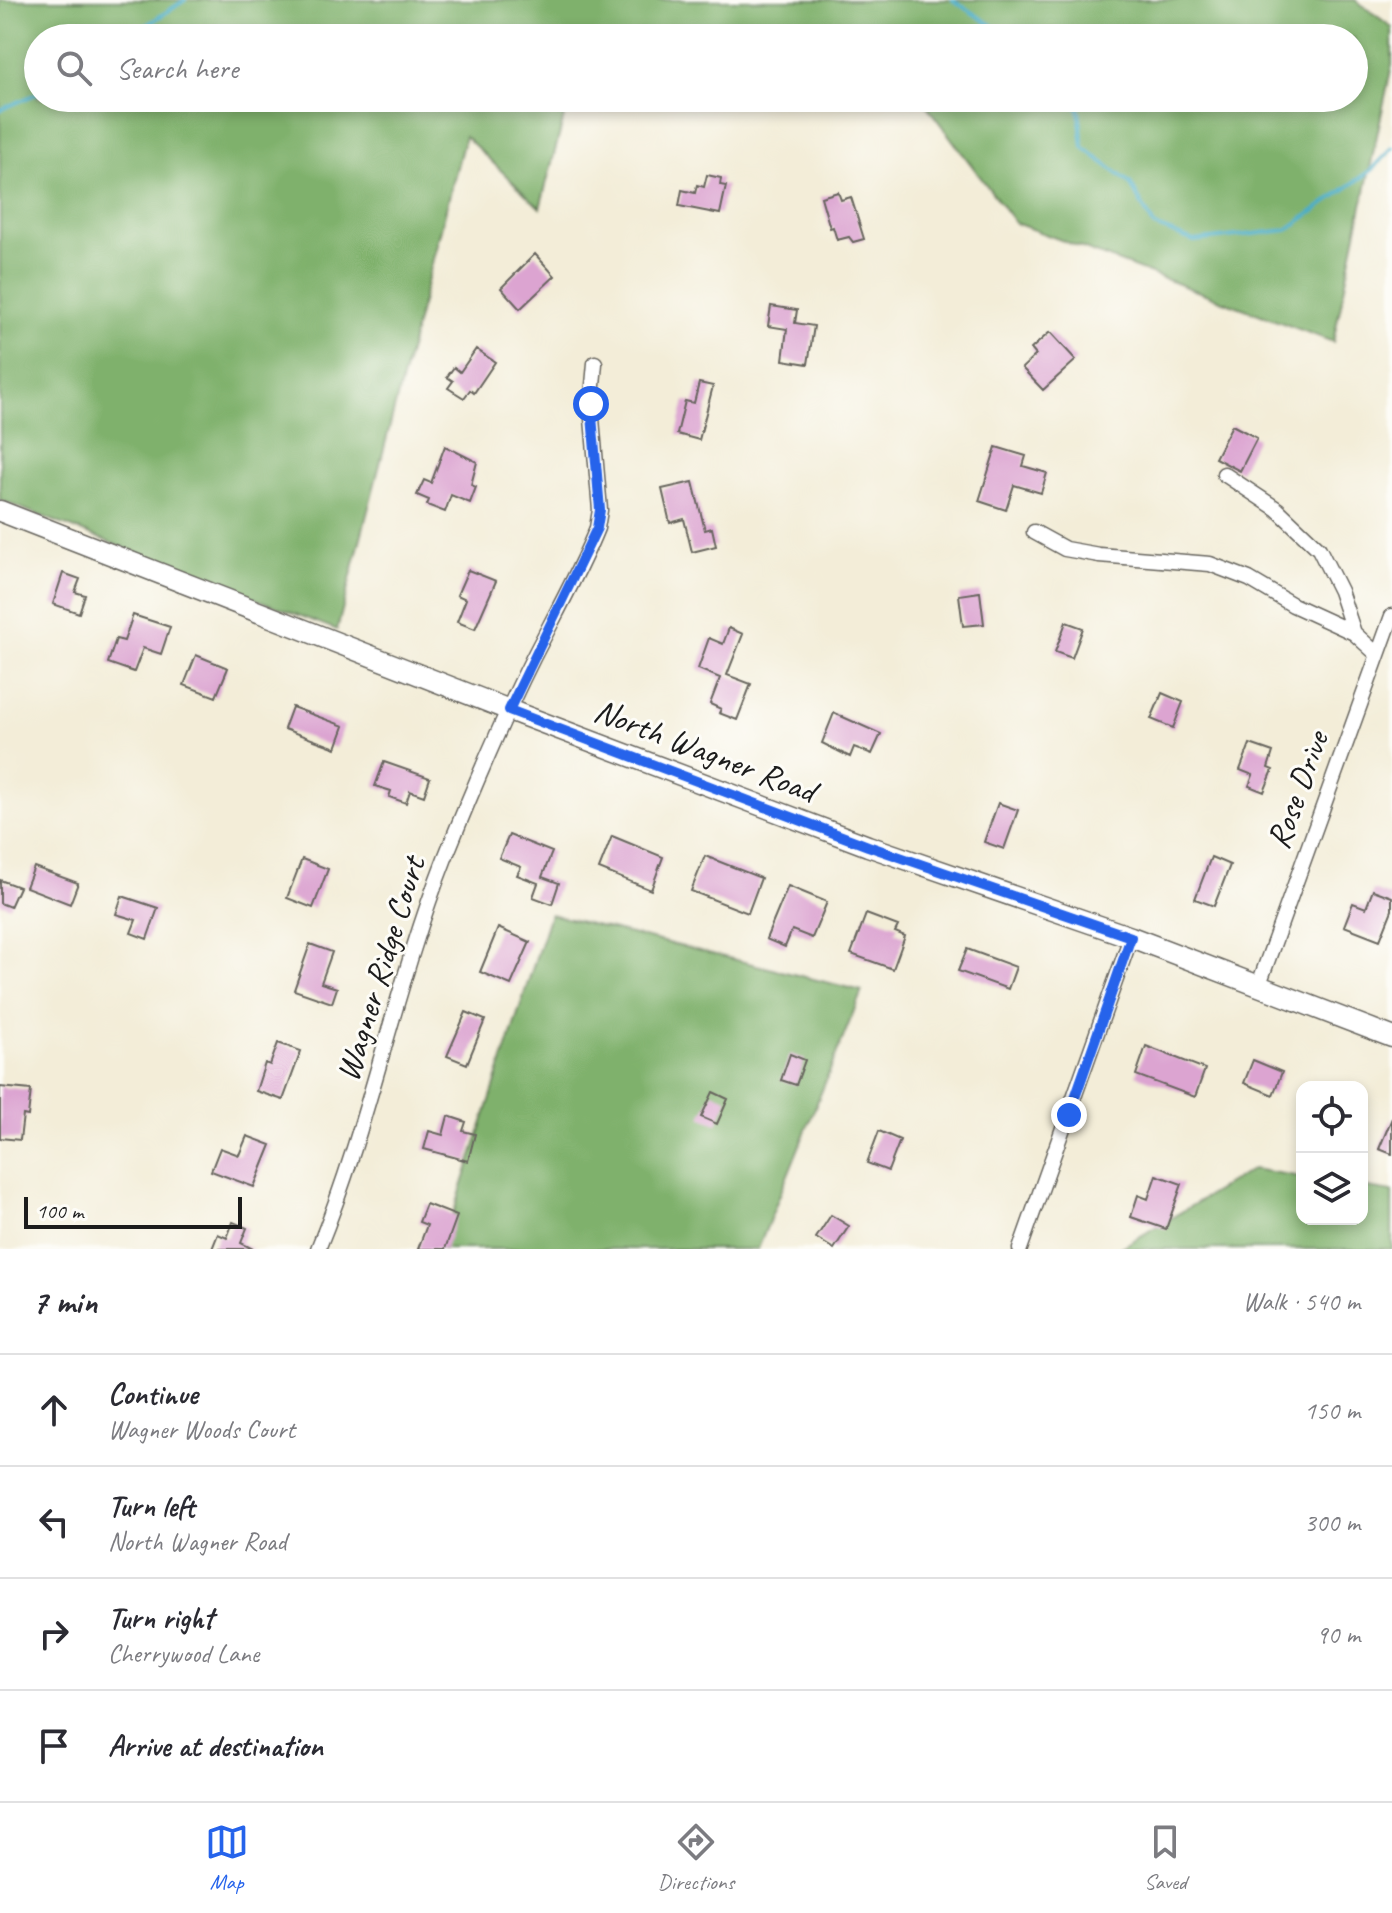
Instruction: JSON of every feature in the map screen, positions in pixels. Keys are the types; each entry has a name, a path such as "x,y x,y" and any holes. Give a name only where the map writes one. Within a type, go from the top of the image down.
{"main road":[{"name":"North Wagner Road","path":"0,511 868,846 1131,937 1392,1037"}],"street":[{"name":"Wagner Ridge Court","path":"318,1249 353,1154 405,978 445,859 509,710 597,528 600,510 591,407 595,363"},
{"path":"1224,474 1277,509 1319,549 1340,591 1354,633"},
{"path":"1034,532 1065,549 1128,558 1210,564 1249,579 1293,605 1354,633 1378,655"},
{"name":"Rose Drive","path":"1259,984 1392,616"},
{"path":"1020,1249 1131,937"}],"green space":[{"path":"0,0 1355,0 1392,27 1392,65 1333,342 1015,223 932,112 1368,112 1368,24 24,24 24,112 565,112 540,208 465,136 337,630 0,500"},
{"path":"550,914 862,991 758,1249 442,1249"},
{"path":"1253,1169 1296,1176 1296,1225 1368,1225 1368,1188 1392,1192 1392,1249 1119,1249"}],"building":[{"path":"707,175 721,178 720,185 726,186 720,214 679,206 682,190 695,193 697,185 704,187"},
{"path":"838,192 841,200 851,197 864,239 853,242 849,237 837,240 833,227 830,228 821,197"},
{"path":"535,254 555,276 520,309 501,288"},
{"path":"771,306 797,310 795,323 814,326 808,364 783,360 787,329 768,326"},
{"path":"1050,332 1076,360 1043,390 1022,368 1036,355 1031,349"},
{"path":"476,349 495,362 474,393 470,390 464,398 448,388 453,381 447,377 454,367 460,372"},
{"path":"699,383 713,386 699,440 677,434 685,401 694,403"},
{"path":"1232,425 1257,438 1240,471 1215,458"},
{"path":"445,446 477,462 471,485 476,487 470,503 451,495 445,512 427,505 429,500 417,495 424,480 431,483"},
{"path":"996,447 1026,456 1023,466 1047,473 1041,493 1014,485 1006,510 979,501"},
{"path":"693,482 705,530 712,528 716,546 692,552 684,519 670,523 662,489"},
{"path":"468,570 496,581 475,629 457,622 466,599 457,595"},
{"path":"63,573 80,579 75,592 85,595 79,613 53,604"},
{"path":"980,592 984,624 963,626 959,595"},
{"path":"133,615 170,627 161,654 143,648 134,672 108,663 116,639 124,641"},
{"path":"1066,622 1083,628 1072,658 1055,652"},
{"path":"729,628 743,634 727,675 751,684 737,720 719,713 721,709 710,704 720,678 698,669 709,638 723,644"},
{"path":"196,655 228,668 216,697 184,685"},
{"path":"1162,693 1183,702 1173,728 1151,719"},
{"path":"292,707 344,726 336,748 284,729"},
{"path":"834,713 881,734 872,754 854,747 850,757 822,743"},
{"path":"1250,744 1273,752 1268,768 1273,770 1264,792 1249,786 1253,775 1240,770"},
{"path":"384,762 430,778 424,796 410,791 406,803 389,797 391,791 375,786"},
{"path":"998,803 1018,810 1004,849 984,842"},
{"path":"509,835 552,852 542,877 559,883 552,904 533,897 538,883 517,875 521,867 499,858"},
{"path":"612,836 663,857 651,890 599,869"},
{"path":"705,856 761,878 748,913 691,891"},
{"path":"1211,857 1230,865 1214,906 1195,899"},
{"path":"302,859 328,869 313,908 287,898"},
{"path":"34,867 78,883 70,904 26,887"},
{"path":"0,880 19,887 10,907 0,903"},
{"path":"788,886 827,902 812,938 792,930 785,947 766,939"},
{"path":"1373,890 1392,897 1392,910 1380,940 1344,926 1353,903 1366,908"},
{"path":"122,896 158,908 147,939 131,933 136,920 116,914"},
{"path":"866,914 898,926 895,932 905,936 893,969 851,954"},
{"path":"498,928 530,942 511,985 480,972"},
{"path":"310,944 332,952 321,983 337,988 332,1003 294,990"},
{"path":"967,949 1016,967 1008,989 958,971"},
{"path":"466,1012 485,1020 467,1064 447,1056"},
{"path":"278,1043 301,1051 283,1100 256,1091 265,1063 270,1065"},
{"path":"1146,1046 1205,1069 1195,1097 1136,1075"},
{"path":"790,1054 805,1060 796,1085 781,1080"},
{"path":"1253,1060 1282,1072 1273,1095 1244,1083"},
{"path":"0,1087 31,1090 28,1116 23,1115 20,1140 0,1138"},
{"path":"713,1092 728,1099 717,1124 701,1117"},
{"path":"448,1116 466,1122 463,1131 475,1134 468,1161 424,1149 429,1131 443,1135"},
{"path":"1392,1118 1392,1154 1379,1149"},
{"path":"879,1131 900,1140 888,1171 867,1163"},
{"path":"247,1136 271,1145 254,1187 211,1171 220,1148 239,1155"},
{"path":"1156,1175 1182,1184 1166,1229 1131,1217 1138,1195 1148,1199"},
{"path":"426,1204 457,1216 445,1249 418,1249 427,1225 419,1222"},
{"path":"831,1215 849,1226 834,1249 816,1238"},
{"path":"233,1222 247,1228 241,1243 253,1249 212,1249 218,1234 227,1238"}],"waterway":[{"path":"148,24 185,0"},
{"path":"953,0 990,24"},
{"path":"0,110 24,99"},
{"path":"1079,112 1083,147 1130,183 1154,226 1194,241 1287,230 1372,170 1392,148"}],"route":[{"path":"591,404 600,510 597,528 509,710 868,846 1131,937 1069,1115"}]}
